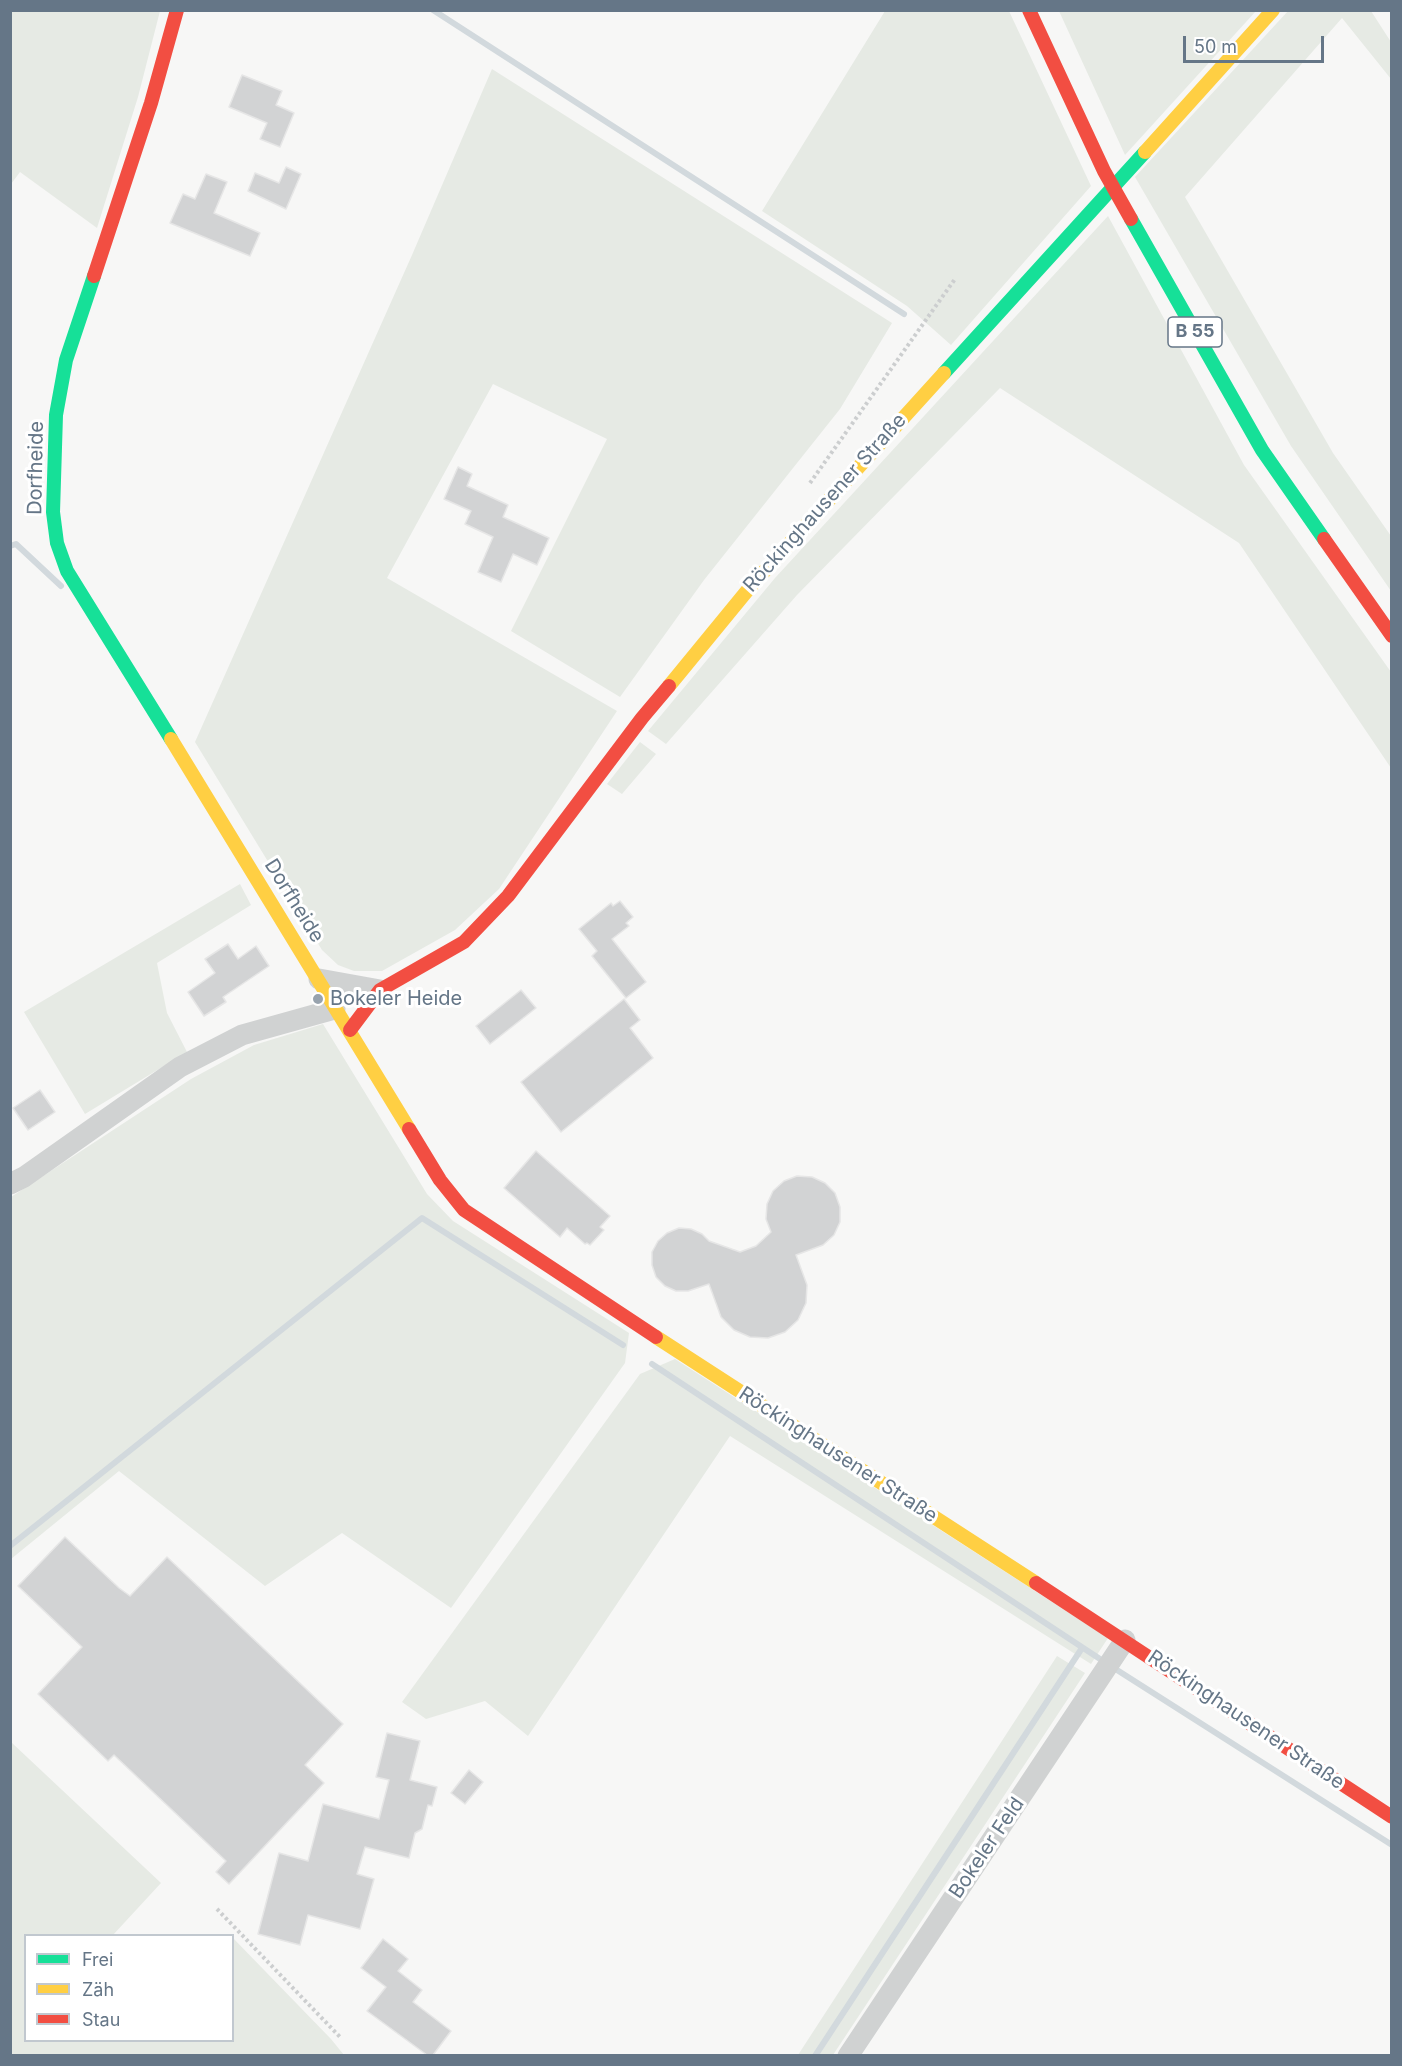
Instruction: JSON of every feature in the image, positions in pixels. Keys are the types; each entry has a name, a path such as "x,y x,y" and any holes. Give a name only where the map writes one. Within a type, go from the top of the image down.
{"street":[{"name":"Dorfheide","path":"177,10 151,103 66,360 56,415 53,512 57,543 67,571 319,979"},
{"name":"B 55","path":"1029,10 1104,171 1262,450 1392,636"},
{"name":"Röckinghausener Straße","path":"350,1030 380,990 464,942 508,896 642,718 751,586 1273,10"},
{"path":"319,979 380,990"},
{"name":"Röckinghausener Straße","path":"319,979 334,1009 350,1030 440,1180 464,1210 1392,1816"},
{"path":"10,1184 24,1177 180,1067 242,1035 334,1009"},
{"name":"Bokeler Feld","path":"848,2055 1125,1640"}],"path":[{"path":"809,483 956,279"},
{"path":"217,1909 340,2037"}],"shaded area":[{"path":"11,11 160,11 138,97 97,228 20,172 11,184"},
{"path":"885,11 1009,11 1091,186 951,345 907,306 762,211"},
{"path":"1059,11 1256,11 1125,155"},
{"path":"1288,11 1371,11 1391,42 1391,79 1342,18 1185,197 1333,453 1391,536 1391,591 1291,446 1135,177"},
{"path":"492,69 892,323 840,409 704,580 620,697 511,631 607,439 493,384 387,578 617,711 499,889 455,930 382,971 354,971 338,965 322,950 195,742 412,255"},
{"path":"1108,216 1244,465 1391,672 1391,768 1239,543 1000,388 797,595 666,744 648,731 775,578"},
{"path":"640,742 656,754 622,794 607,784"},
{"path":"240,884 251,905 157,963 167,1013 187,1052 85,1114 24,1012"},
{"path":"323,1024 427,1194 453,1221 629,1333 625,1363 451,1608 342,1533 265,1586 119,1471 11,1559 11,1197 191,1079 254,1045"},
{"path":"675,1359 1108,1638 1091,1664 730,1436 528,1736 485,1701 426,1719 402,1702 640,1374"},
{"path":"1057,1656 1085,1673 833,2055 798,2055"},
{"path":"11,1742 161,1883 114,1934 24,1934 24,2042 234,2042 234,1939 344,2055 11,2055"}],"building":[{"path":"242,75 282,91 276,105 294,113 280,147 260,139 267,123 229,107"},
{"path":"286,167 301,174 286,209 248,191 255,173 279,183"},
{"path":"206,174 227,182 214,213 260,233 250,256 170,223 183,194 195,199"},
{"path":"458,467 472,474 467,486 508,505 503,517 549,538 537,565 513,554 501,582 478,572 493,537 465,524 471,511 444,499"},
{"path":"620,901 633,917 626,923 629,926 612,939 646,982 626,998 592,956 597,951 579,929 611,903 613,906"},
{"path":"228,944 238,959 256,946 269,966 223,997 226,1002 204,1016 188,992 215,973 205,959"},
{"path":"521,990 536,1008 490,1044 476,1026"},
{"path":"624,999 640,1020 630,1028 653,1058 561,1132 521,1082"},
{"path":"40,1090 55,1112 28,1130 13,1108"},
{"path":"536,1151 610,1216 600,1227 604,1230 590,1245 585,1244 567,1228 560,1237 504,1188"},
{"path":"797,1176 812,1177 825,1183 835,1193 840,1207 840,1222 834,1235 823,1245 796,1255 807,1285 806,1303 798,1320 785,1332 768,1338 750,1337 734,1330 721,1317 709,1284 688,1291 676,1291 665,1286 656,1277 652,1265 652,1252 658,1241 667,1233 679,1228 691,1229 702,1234 709,1241 740,1252 756,1246 771,1232 766,1219 767,1204 773,1191 784,1181"},
{"path":"65,1537 130,1596 167,1557 343,1724 305,1765 324,1783 229,1884 216,1872 226,1861 114,1755 108,1761 38,1694 82,1647 18,1586"},
{"path":"387,1733 420,1741 410,1780 437,1787 432,1806 428,1805 422,1829 415,1833 409,1858 365,1847 357,1874 374,1879 360,1929 308,1915 300,1945 258,1934 279,1853 308,1861 323,1804 379,1819 389,1780 376,1777"},
{"path":"469,1770 483,1782 465,1804 451,1793"},
{"path":"383,1939 408,1959 398,1971 422,1990 413,2002 451,2031 433,2055 427,2055 367,2011 386,1987 361,1968"}],"waterway":[{"path":"433,10 904,314"},
{"path":"10,546 16,544 61,586"},
{"path":"10,1546 422,1218 623,1345"},
{"path":"652,1364 1100,1659"},
{"path":"815,2056 1082,1648"},
{"path":"1117,1670 1392,1845"}],"traffic: fast":[{"path":"944,373 1145,152"},
{"path":"1131,219 1262,450 1324,539"},
{"path":"94,276 66,360 56,415 53,512 57,543 67,571 171,739"}],"traffic: slow":[{"path":"1145,152 1273,10"},
{"path":"669,686 751,586 944,373"},
{"path":"171,739 409,1129"},
{"path":"656,1337 1036,1583"}],"traffic: jam":[{"path":"94,276 151,103 177,10"},
{"path":"1029,10 1104,171 1131,219"},
{"path":"1324,539 1392,636"},
{"path":"350,1030 380,990 464,942 508,896 642,718 669,686"},
{"path":"409,1129 440,1180 464,1210 656,1337"},
{"path":"1036,1583 1392,1817"}],"place":[{"name":"Bokeler Heide","path":"318,999"}]}
